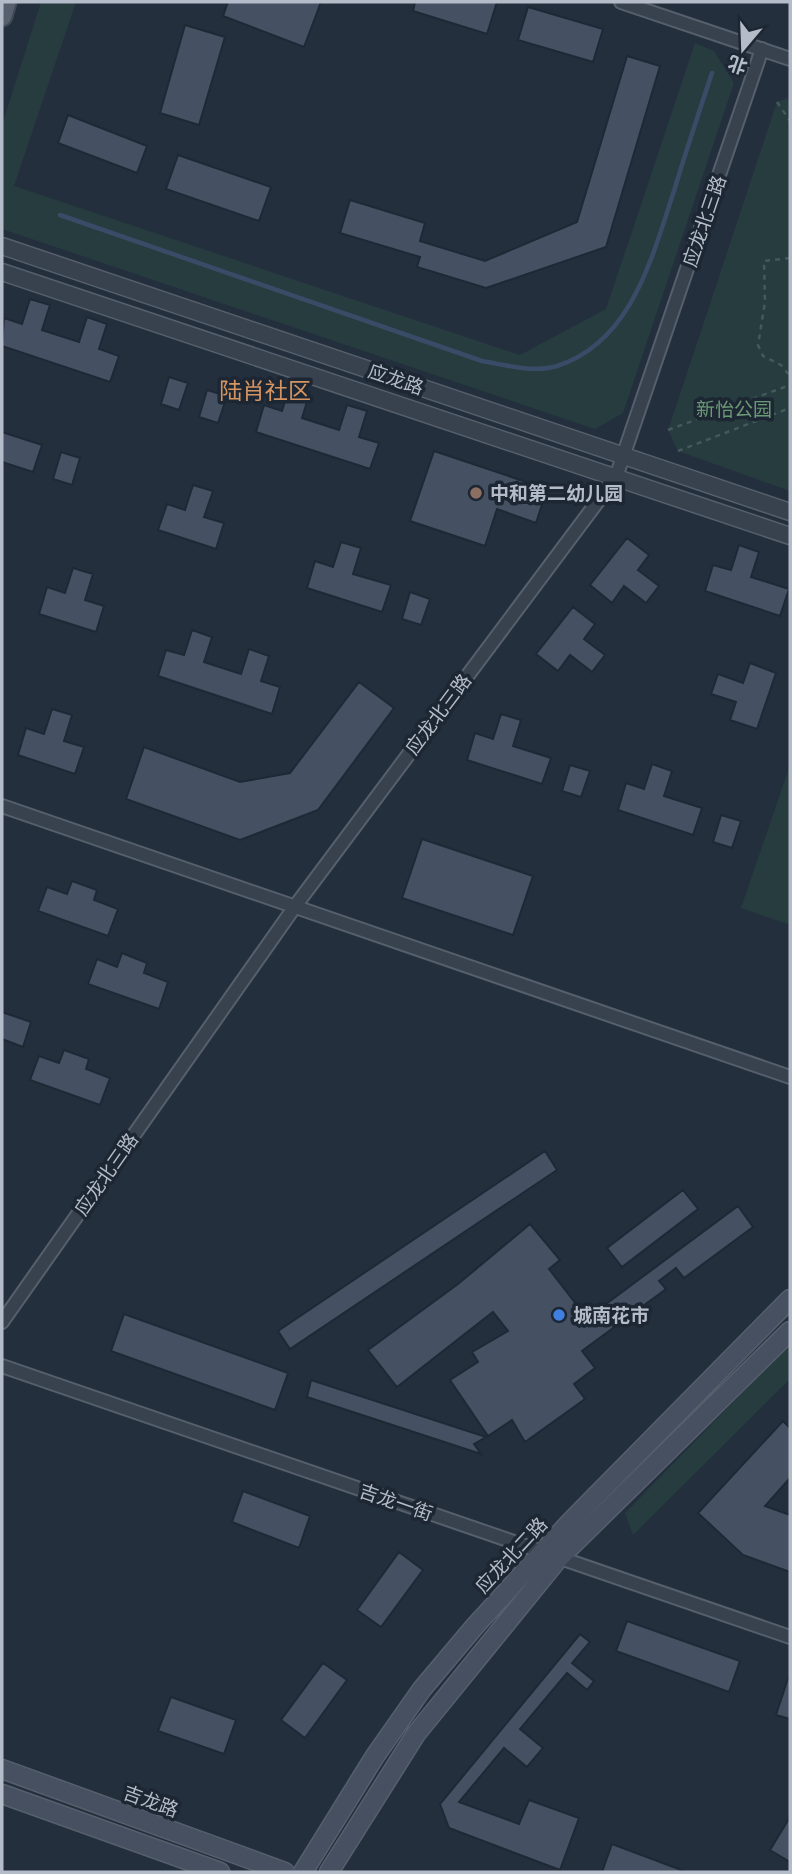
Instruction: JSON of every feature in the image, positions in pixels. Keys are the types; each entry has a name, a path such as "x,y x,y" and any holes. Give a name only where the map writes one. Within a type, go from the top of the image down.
{"main road":[{"path":"2,16 6,2"},
{"name":"应龙北二路","path":"303,1872 375,1756 422,1689 541,1552 790,1300"},
{"name":"应龙北二路","path":"329,1872 416,1734 559,1558 790,1331"},
{"name":"吉龙路","path":"2,1769 285,1872"},
{"path":"2,1794 220,1872"}],"street":[{"path":"621,2 790,59"},
{"name":"应龙北三路","path":"2,1322 296,905 616,477 762,49"},
{"name":"应龙路","path":"2,246 790,512"},
{"name":"应龙路","path":"2,272 790,537"},
{"path":"2,806 790,1077"},
{"name":"吉龙一街","path":"2,1366 790,1637"}],"path":[{"path":"777,102 790,121"},
{"path":"790,258 764,261 765,303 758,345 763,356 781,365 790,376"},
{"path":"668,430 790,385"},
{"path":"678,451 790,408"}],"green space":[{"path":"41,2 76,2 14,186 520,355 606,309 695,43 714,51 734,83 623,413 595,429 2,229 2,125"},
{"name":"新怡公园","path":"790,97 790,491 678,451 668,430 777,102"},
{"path":"790,765 790,925 741,908"},
{"path":"790,1344 790,1379 633,1535 625,1513"}],"building":[{"path":"228,2 321,2 304,47 223,16"},
{"path":"415,2 497,2 487,34 413,11"},
{"path":"528,7 603,29 593,62 518,40"},
{"path":"185,25 225,37 199,125 160,113"},
{"path":"627,56 660,66 606,247 486,288 417,267 420,257 340,233 350,200 425,223 420,241 485,261 577,222"},
{"path":"68,115 147,146 137,173 58,143"},
{"path":"178,155 271,187 259,221 166,189"},
{"path":"30,299 50,305 42,330 79,342 87,317 107,324 99,349 119,356 110,382 2,346 4,318 22,324"},
{"path":"169,377 188,383 179,410 161,404"},
{"path":"290,386 310,392 302,418 339,430 347,405 367,411 359,437 379,443 370,469 256,432 264,405 282,411"},
{"path":"207,390 227,396 218,423 199,417"},
{"path":"2,432 42,445 33,472 2,462"},
{"path":"434,451 547,489 536,523 497,509 485,546 410,521"},
{"path":"61,452 80,458 72,485 53,479"},
{"path":"193,485 213,491 204,517 224,523 216,549 158,530 167,504 185,510"},
{"path":"627,538 649,555 638,570 659,586 646,603 624,586 612,603 590,585"},
{"path":"341,542 361,548 353,574 391,585 382,612 307,588 315,561 333,567"},
{"path":"739,545 759,552 751,577 789,589 780,616 705,591 713,565 731,570"},
{"path":"73,568 93,574 85,600 104,606 96,632 39,614 47,587 65,593"},
{"path":"410,592 430,599 421,625 402,619"},
{"path":"573,607 595,624 584,639 605,655 592,672 570,655 558,671 536,654"},
{"path":"192,630 212,637 204,662 241,674 249,649 269,656 261,681 280,687 272,714 158,676 166,650 184,655"},
{"path":"750,663 776,673 757,729 730,720 736,702 711,694 718,674 743,683"},
{"path":"359,682 394,708 318,810 240,840 126,799 144,747 240,782 290,773"},
{"path":"52,709 72,715 64,741 84,747 75,774 18,755 26,728 44,734"},
{"path":"501,714 521,720 513,746 551,758 542,784 467,760 475,733 493,739"},
{"path":"652,764 672,771 664,796 702,808 693,835 618,810 626,783 644,789"},
{"path":"570,765 590,771 581,797 562,791"},
{"path":"721,815 741,821 732,848 713,842"},
{"path":"422,839 533,876 513,935 402,898"},
{"path":"72,881 97,890 94,900 118,909 108,936 38,911 47,887 67,894"},
{"path":"122,953 147,963 144,973 168,982 159,1009 88,984 97,959 117,967"},
{"path":"2,1012 31,1022 23,1047 2,1039"},
{"path":"64,1050 89,1059 86,1069 110,1078 100,1105 30,1080 39,1056 59,1063"},
{"path":"545,1151 557,1170 290,1349 278,1331"},
{"path":"683,1190 698,1209 622,1267 607,1248"},
{"path":"738,1206 753,1227 684,1278 676,1268 659,1281 666,1289 582,1351 595,1368 574,1384 585,1399 525,1442 512,1420 488,1436 450,1380 478,1362 472,1352 508,1331 493,1312 397,1387 368,1350 458,1284 530,1224 560,1260 549,1269 587,1318"},
{"path":"124,1314 288,1373 275,1410 111,1351"},
{"path":"311,1380 486,1437 474,1444 481,1454 307,1397"},
{"path":"783,1421 790,1428 790,1478 765,1506 790,1515 790,1572 743,1555 698,1513"},
{"path":"243,1491 310,1516 299,1548 232,1522"},
{"path":"399,1552 423,1570 381,1627 357,1610"},
{"path":"627,1621 740,1661 729,1692 616,1651"},
{"path":"580,1634 590,1642 572,1663 594,1681 587,1690 567,1673 520,1729 543,1748 527,1767 504,1748 459,1802 519,1824 529,1800 579,1818 560,1870 449,1828 440,1804"},
{"path":"323,1663 347,1680 305,1738 281,1720"},
{"path":"790,1678 790,1719 776,1715"},
{"path":"171,1697 236,1720 224,1754 158,1731"},
{"path":"790,1817 790,1862 770,1850"},
{"path":"612,1844 684,1871 684,1872 602,1872"}],"waterway":[{"path":"60,215 482,361 529,369 548,368 583,354 604,338 635,294 657,243 712,73"}],"place":[{"name":"中和第二幼儿园","path":"476,493"},
{"name":"城南花市","path":"559,1315"}],"district":[{"name":"陆肖社区","path":"265,390"}]}
